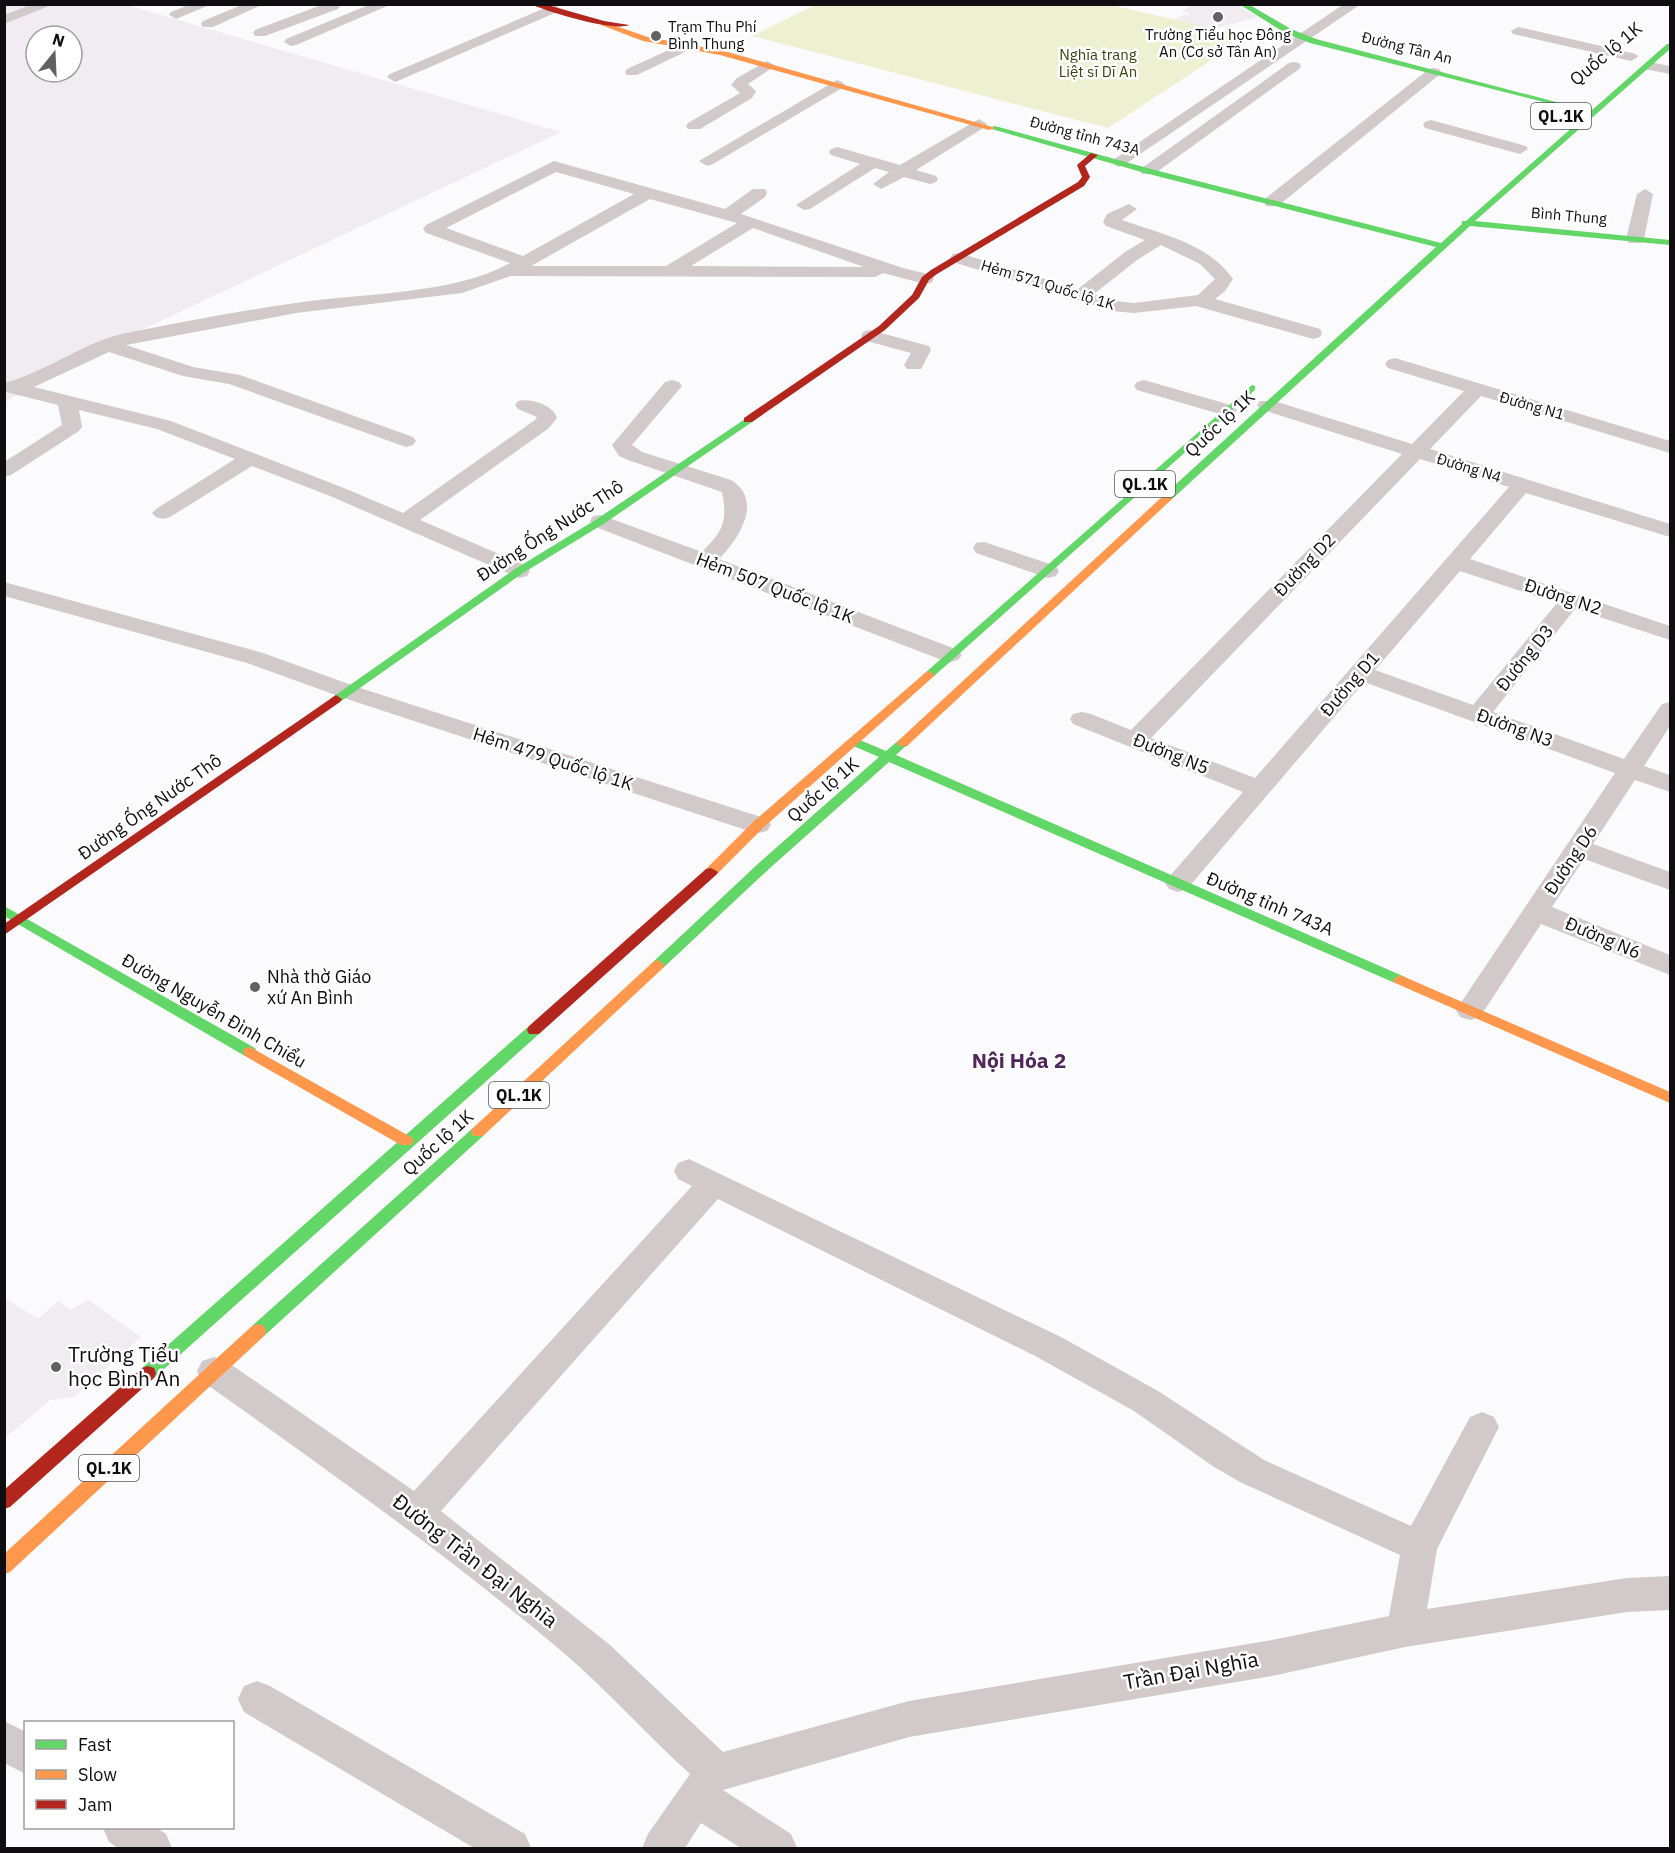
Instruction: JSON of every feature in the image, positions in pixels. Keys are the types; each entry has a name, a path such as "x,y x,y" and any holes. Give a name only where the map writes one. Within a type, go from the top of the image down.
{"main road":[{"name":"Đường tỉnh 743A","path":"534,4 604,23 635,26 683,37 722,53"},
{"name":"Đường Tân An","path":"1242,4 1304,38 1434,72 1575,104 1593,113"},
{"name":"Đường tỉnh 743A","path":"604,23 613,28 684,47 722,53 767,65 1148,171 1442,246"},
{"name":"Quốc lộ 1K","path":"4,1566 214,1371 435,1157 531,1084 765,865 888,757 1465,223 1671,46"},
{"name":"Quốc lộ 1K","path":"1614,71 1635,54"},
{"name":"Quốc lộ 1K","path":"1554,121 1575,104"},
{"name":"QL.1K","path":"1504,163 1524,146"},
{"name":"Đường Ống Nước Thô","path":"4,931 519,571 601,521 870,336 916,296 925,279 1081,184 1086,177 1081,165 1094,155"},
{"name":"Bình Thung","path":"1445,222 1671,243"},
{"path":"1400,255 1428,228"},
{"name":"Quốc lộ 1K","path":"4,1501 723,861 758,825 855,742 950,655 1262,380"},
{"name":"Đường tỉnh 743A","path":"855,742 1671,1098"},
{"name":"Đường Nguyễn Đình Chiểu","path":"4,909 435,1157"}],"street":[{"path":"4,20 47,4"},
{"path":"176,15 205,4"},
{"path":"208,24 257,4"},
{"path":"260,33 337,4"},
{"path":"291,42 385,4"},
{"path":"1119,162 1354,4"},
{"path":"394,77 552,9"},
{"path":"1518,31 1635,54"},
{"path":"1148,171 1324,44"},
{"path":"632,72 684,47"},
{"path":"694,126 747,95 748,91 739,85 767,65"},
{"path":"1649,66 1671,70"},
{"path":"1272,202 1434,72"},
{"path":"707,161 837,85"},
{"path":"1195,111 1221,118"},
{"path":"774,122 799,126"},
{"path":"1178,123 1206,129"},
{"path":"881,184 979,124"},
{"path":"1431,125 1524,146"},
{"path":"837,152 930,179"},
{"path":"804,205 874,162"},
{"path":"897,272 667,273 516,267 432,229 554,166 751,222 897,272 925,279"},
{"path":"727,216 759,193"},
{"path":"9,386 43,377 76,358 106,345 178,328 296,308 462,288 516,267 646,194"},
{"path":"1635,239 1645,194"},
{"path":"1129,208 1113,218 1112,222 1200,256 1217,267 1224,279 1202,301"},
{"path":"667,273 751,222"},
{"path":"1081,296 1131,256 1157,240"},
{"name":"Hẻm 571 Quốc lộ 1K","path":"959,258 1121,307 1202,301 1314,332"},
{"path":"1165,304 1187,282"},
{"path":"870,336 922,350 914,365"},
{"path":"106,345 190,372 233,379 406,441"},
{"name":"Đường N1","path":"1395,364 1671,447"},
{"path":"9,386 68,403 164,425 405,521 519,571"},
{"path":"672,386 622,445 626,452 635,456 676,468 732,489 736,518 733,532 705,561"},
{"path":"1144,386 1227,411"},
{"name":"Đường D2","path":"1135,740 1476,390"},
{"path":"4,471 72,427 68,403"},
{"path":"405,521 542,424 547,418 546,414 525,405"},
{"name":"Đường N4","path":"1267,405 1671,531"},
{"path":"163,513 251,458"},
{"name":"Đường D1","path":"1178,883 1522,485"},
{"name":"Hẻm 507 Quốc lộ 1K","path":"601,521 950,655"},
{"path":"984,548 1048,571"},
{"name":"Đường N2","path":"1456,562 1671,633"},
{"name":"Hẻm 479 Quốc lộ 1K","path":"4,589 255,658 349,692 758,825"},
{"name":"Đường D3","path":"1478,715 1571,600"},
{"name":"Đường N3","path":"1360,673 1671,784"},
{"name":"Đường D6","path":"1470,1010 1671,709"},
{"name":"Đường N5","path":"1082,718 1259,789"},
{"path":"1579,848 1671,881"},
{"name":"Đường N6","path":"1536,910 1671,966"},
{"path":"416,1513 701,1177 1049,1347 1146,1401 1226,1456 1252,1471 1419,1547"},
{"name":"Đường Trần Đại Nghĩa","path":"214,1371 416,1513 580,1643 637,1693 671,1732 706,1785 777,1848"},
{"path":"1405,1630 1419,1547 1482,1427"},
{"name":"Trần Đại Nghĩa","path":"706,1785 909,1719 1272,1658 1405,1630 1627,1595 1671,1593"},
{"path":"257,1699 511,1848"},
{"path":"4,1740 24,1754"},
{"path":"662,1848 706,1785"},
{"path":"126,1829 152,1848"}],"shaded area":[{"name":"Trường Tiểu học Đông An (Cơ sở Tân An)","path":"1192,4 1236,5 1258,17 1214,29 1175,20 1183,15 1191,14 1182,11"},
{"path":"5,5 127,5 561,132 82,358 5,402"},
{"name":"Trường Tiểu học Bình An","path":"5,1298 38,1319 58,1301 70,1310 88,1300 141,1337 74,1397 50,1400 5,1438"}],"green space":[{"name":"Nghĩa trang Liệt sĩ Dĩ An","path":"815,5 1110,5 1248,36 1108,128 752,36"}],"traffic: fast":[{"path":"1242,4 1288,31 1313,41 1571,107"},
{"path":"1167,498 1416,269 1670,46"},
{"path":"992,128 1148,171 1442,246"},
{"path":"1465,223 1670,243"},
{"path":"929,675 1252,388"},
{"path":"336,699 519,571 601,521 748,420"},
{"path":"855,742 1400,980"},
{"path":"658,965 765,865 903,743"},
{"path":"5,910 250,1052"},
{"path":"148,1373 534,1030"},
{"path":"258,1331 478,1132"}],"traffic: slow":[{"path":"604,23 646,39 721,53 992,128"},
{"path":"903,743 1167,498"},
{"path":"711,872 758,825 929,675"},
{"path":"478,1132 658,965"},
{"path":"1400,980 1670,1098"},
{"path":"250,1052 406,1141"},
{"path":"4,1566 258,1331"}],"traffic: jam":[{"path":"534,4 604,23 625,25"},
{"path":"748,420 882,328 916,296 925,279 934,272 1081,184 1086,177 1081,165 1094,155"},
{"path":"4,931 336,699"},
{"path":"534,1030 711,872"},
{"path":"4,1501 148,1373"}],"place":[{"name":"Trường Tiểu học Đông An (Cơ sở Tân An)","path":"1218,17"},
{"name":"Trạm Thu Phí Bình Thung","path":"656,36"},
{"name":"Nhà thờ Giáo xứ An Bình","path":"255,987"},
{"name":"Trường Tiểu học Bình An","path":"56,1367"}],"district":[{"name":"Nội Hóa 2","path":"1019,1061"}]}
